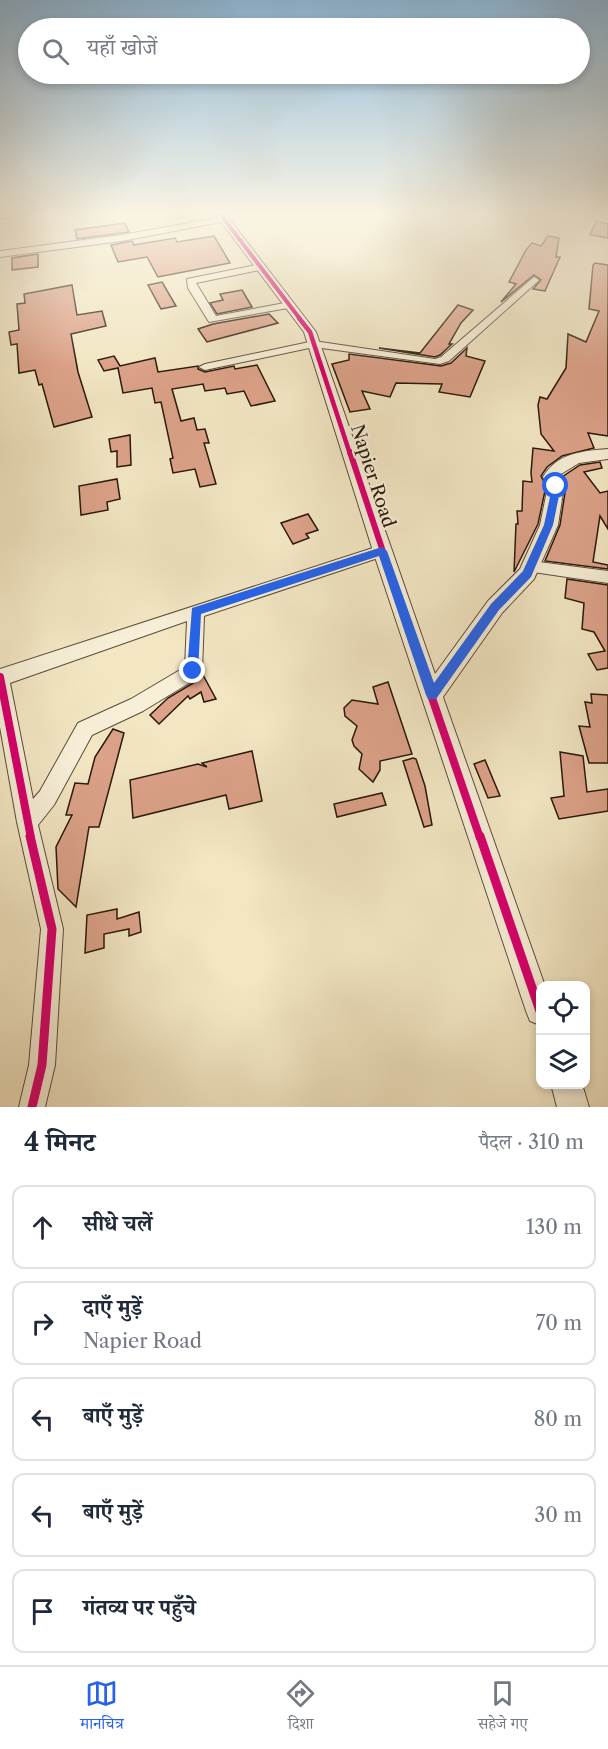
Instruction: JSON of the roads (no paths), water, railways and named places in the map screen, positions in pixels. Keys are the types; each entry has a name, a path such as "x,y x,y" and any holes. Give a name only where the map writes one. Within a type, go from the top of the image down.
{"street":[{"name":"Napier Road","path":"258,263 310,332 382,551 536,999"},
{"path":"261,267 190,281 213,320 290,305"},
{"path":"206,367 314,344 436,362 445,359 534,280"},
{"path":"432,695 495,607 531,567 549,525 556,486 551,477 554,469 570,460 608,454"},
{"path":"32,1107 42,1065 52,929 27,822 0,678 382,551"},
{"path":"531,567 608,577"},
{"path":"27,822 48,798 85,729 137,705 193,671 196,611"},
{"path":"568,1089 573,1107"}]}
